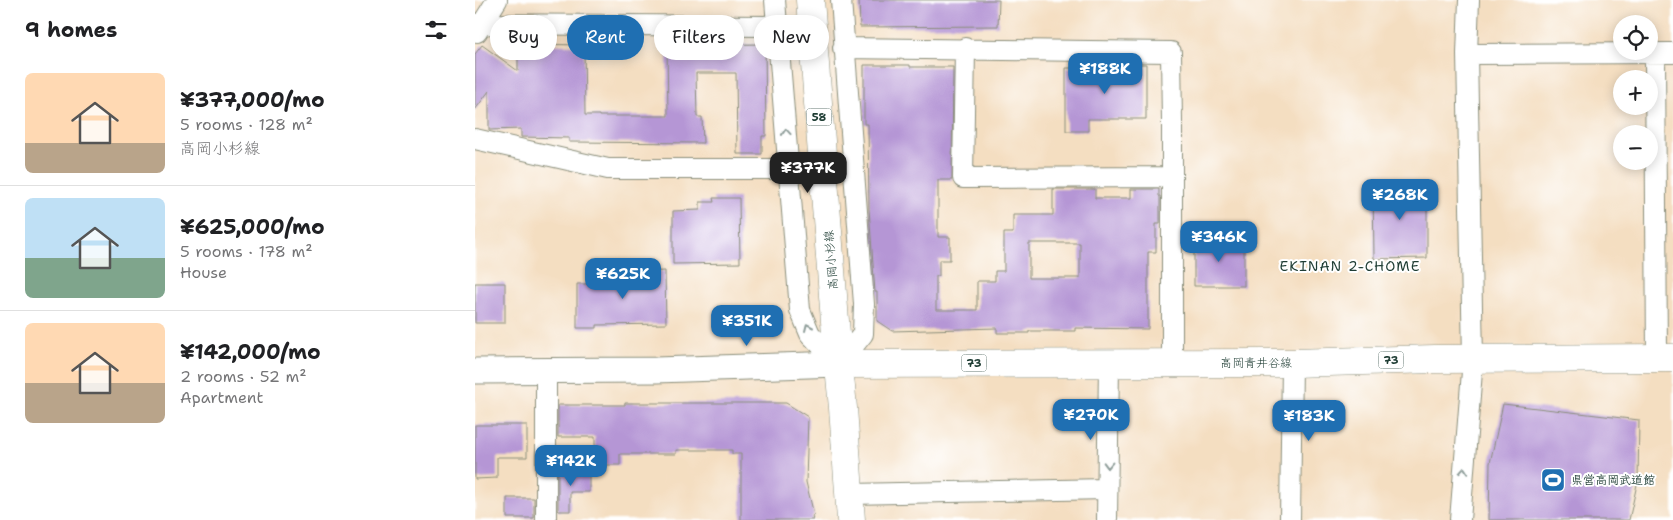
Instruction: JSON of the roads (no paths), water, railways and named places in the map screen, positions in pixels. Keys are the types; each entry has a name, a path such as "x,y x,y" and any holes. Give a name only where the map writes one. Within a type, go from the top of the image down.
{"main road":[{"name":"高岡小杉線","path":"810,0 850,507"},
{"name":"高岡青井谷線","path":"839,364 1292,363 1473,359 1665,358"}],"street":[{"path":"477,27 497,0"},
{"path":"775,0 776,15"},
{"path":"475,371 656,370 839,364 863,334 864,304 843,48 841,0"},
{"path":"1461,520 1473,359 1467,54 1469,0"},
{"path":"477,27 754,26"},
{"path":"843,48 1171,52 1173,177 1172,363"},
{"path":"965,48 963,178 1173,177"},
{"path":"1467,54 1664,53 1665,358"},
{"path":"780,60 801,310 810,334 839,364"},
{"path":"475,139 608,169 789,169"},
{"path":"1107,520 1109,363"},
{"path":"1290,520 1292,363"},
{"path":"546,371 546,520"},
{"path":"850,507 1107,489"}],"place":[{"name":"県営高岡武道館","path":"1553,480"}],"district":[{"name":"EKINAN 2-CHOME","path":"1350,266"}]}
